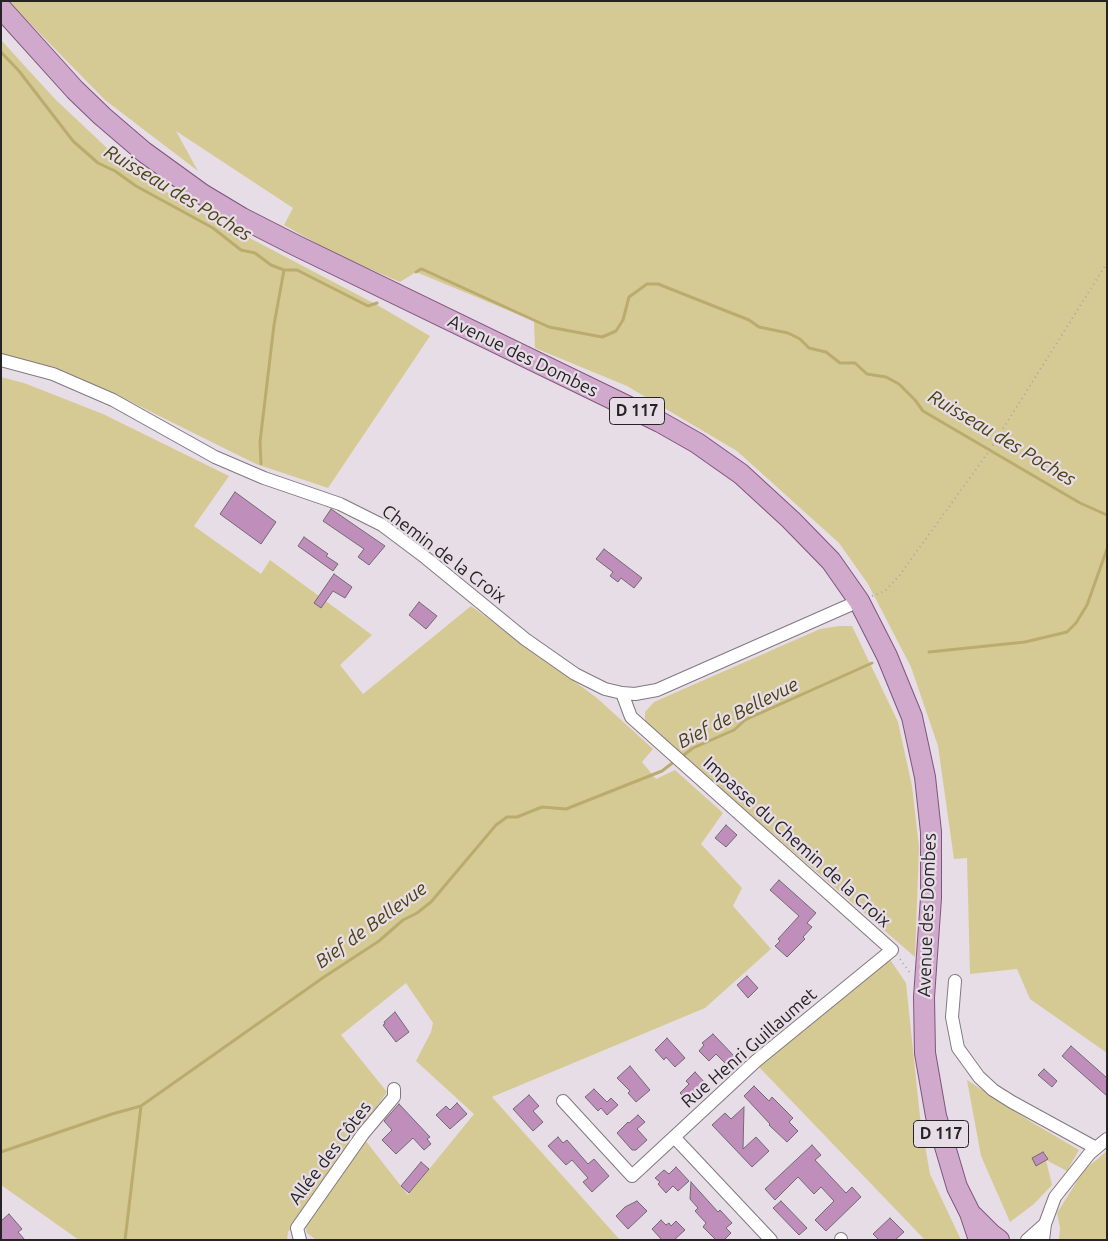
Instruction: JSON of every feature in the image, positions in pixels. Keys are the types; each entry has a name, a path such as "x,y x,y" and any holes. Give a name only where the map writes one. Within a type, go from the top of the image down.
{"main road":[{"name":"Avenue des Dombes","path":"1,8 75,90 102,116 144,152 202,194 242,218 297,246 643,414 697,443 741,474 791,520 831,561 858,601 887,656 912,717 925,777 931,832 931,898 924,997 924,1053 936,1116 957,1187 970,1213 979,1240"},
{"name":"Avenue des Dombes","path":"970,1213 999,1240"}],"street":[{"name":"Chemin de la Croix","path":"1,360 53,374 113,400 215,457 264,478 340,504 382,525 426,558 525,639 575,674 605,689 622,694 636,694 657,690 858,601"},
{"name":"Impasse du Chemin de la Croix","path":"622,694 631,716 892,950"},
{"name":"Rue Henri Guillaumet","path":"563,1101 632,1176 756,1061 892,950"},
{"path":"955,981 952,1017 958,1048 979,1077 993,1090 1012,1102 1104,1142 1085,1159 1055,1197 1044,1224 1043,1240"},
{"name":"Allée des Côtes","path":"300,1240 297,1228 363,1134 394,1098 394,1089"},
{"path":"674,1138 771,1240"},
{"path":"1027,1240 1044,1224"}],"path":[{"path":"858,601 885,590 899,576 987,454 1107,263"},
{"path":"892,950 906,967 924,997"}],"shaded area":[{"path":"8,1 1107,1 1107,1053 1030,999 1017,969 970,974 967,858 954,859 938,746 911,667 868,584 839,543 737,451 627,386 535,348 534,321 416,272 400,282 333,253 284,225 293,208 176,131 198,171 105,100"},
{"path":"1,40 55,99 124,164 185,204 379,306 430,336 328,488 256,464 107,390 25,360 1,355"},
{"path":"1,377 24,383 103,414 229,476 194,526 261,574 270,560 372,635 340,665 363,694 471,606 597,698 653,749 642,762 656,779 675,770 723,813 701,844 742,888 733,906 771,949 705,1008 492,1097 620,1240 316,1240 307,1233 305,1226 365,1140 408,1195 474,1114 416,1061 431,1032 433,1023 406,983 341,1035 387,1092 288,1232 287,1240 79,1240 1,1185"},
{"path":"852,626 898,722 912,786 919,847 915,957 744,809 665,744 645,723 645,712 654,702 820,629"},
{"path":"889,958 906,983 920,1117 930,1174 961,1240 925,1240 758,1066"},
{"path":"967,1080 1079,1150 1067,1171 1046,1160 1052,1185 1034,1204 1010,1222 981,1156"},
{"path":"1107,1151 1107,1240 1059,1240 1060,1228 1057,1213 1084,1170"}],"building":[{"path":"235,492 276,522 261,544 220,514"},
{"path":"331,509 385,546 369,565 358,557 364,549 323,521"},
{"path":"304,537 328,554 326,556 338,564 333,571 298,546"},
{"path":"604,549 642,578 634,588 621,578 618,582 610,576 613,572 596,559"},
{"path":"334,574 352,587 345,598 333,591 321,608 314,603"},
{"path":"419,602 437,616 426,629 409,615"},
{"path":"726,825 737,835 726,847 715,838"},
{"path":"779,880 816,913 807,923 812,927 803,937 805,939 787,957 775,946 780,941 778,939 799,916 770,890"},
{"path":"747,976 758,988 748,998 737,985"},
{"path":"395,1012 409,1032 396,1042 383,1025"},
{"path":"713,1034 736,1058 728,1066 716,1054 709,1061 699,1051 704,1045 702,1043"},
{"path":"667,1038 685,1058 675,1067 666,1057 664,1060 655,1050"},
{"path":"1071,1046 1107,1078 1107,1096 1062,1056"},
{"path":"630,1066 650,1090 636,1102 628,1093 630,1091 617,1078"},
{"path":"1044,1069 1057,1081 1052,1087 1038,1075"},
{"path":"695,1072 707,1085 688,1102 680,1093 689,1084 686,1081"},
{"path":"754,1086 769,1101 772,1097 793,1118 789,1122 798,1131 787,1142 769,1125 744,1096"},
{"path":"594,1089 607,1102 611,1098 618,1105 607,1115 601,1108 598,1111 585,1097"},
{"path":"529,1095 539,1106 533,1111 543,1122 533,1131 513,1109"},
{"path":"457,1103 467,1114 450,1129 436,1115 446,1106 450,1110"},
{"path":"399,1104 430,1137 427,1139 431,1144 424,1150 413,1138 396,1154 382,1140 392,1130 384,1121"},
{"path":"744,1107 743,1149 756,1137 769,1151 752,1167 712,1125 725,1113 731,1119"},
{"path":"638,1115 645,1122 637,1129 647,1140 636,1150 632,1150 617,1133"},
{"path":"558,1137 563,1143 567,1140 588,1164 594,1159 609,1176 592,1192 583,1182 588,1178 572,1160 566,1165 548,1146"},
{"path":"812,1145 821,1155 815,1160 846,1193 852,1187 861,1197 826,1231 815,1220 834,1201 821,1187 814,1194 798,1177 775,1200 765,1189"},
{"path":"1043,1152 1048,1159 1036,1166 1032,1158"},
{"path":"421,1162 429,1169 409,1193 401,1186"},
{"path":"676,1167 689,1181 678,1191 673,1186 666,1193 658,1184 660,1182 655,1178 664,1170 669,1174"},
{"path":"691,1182 718,1212 720,1210 732,1223 726,1228 731,1233 724,1240 716,1240 703,1227 706,1223 695,1211 698,1208 690,1199"},
{"path":"637,1201 647,1211 628,1229 616,1216 625,1207"},
{"path":"781,1201 807,1228 799,1235 773,1208"},
{"path":"9,1214 22,1229 18,1232 25,1240 1,1240 1,1221"},
{"path":"890,1218 904,1232 895,1240 879,1240 873,1234"},
{"path":"661,1220 666,1225 669,1223 671,1226 676,1221 685,1230 674,1240 662,1240 652,1229"}],"waterway":[{"name":"Ruisseau des Poches","path":"1,52 19,71 73,141 98,163 213,228 241,250 255,253 271,265 284,270 297,270 368,306 377,303"},
{"name":"Ruisseau des Poches","path":"416,272 421,269 424,270 549,327 602,337 616,331 623,320 629,297 647,284 658,284 749,320 759,327 788,333 800,339 809,348 826,352 840,363 855,363 867,374 886,377 899,384 923,411 1080,503 1107,515"},
{"path":"261,464 260,442 274,325 284,270"},
{"name":"Bief de Bellevue","path":"929,652 1025,642 1067,632 1076,623 1087,605 1107,549"},
{"name":"Bief de Bellevue","path":"680,758 693,748 734,730 745,720 872,663"},
{"name":"Bief de Bellevue","path":"125,1240 141,1106 324,977 379,941 403,920 417,913 431,902 496,825 507,817 517,817 542,807 566,809 662,771 675,761"},
{"path":"1,1152 141,1106"}]}
